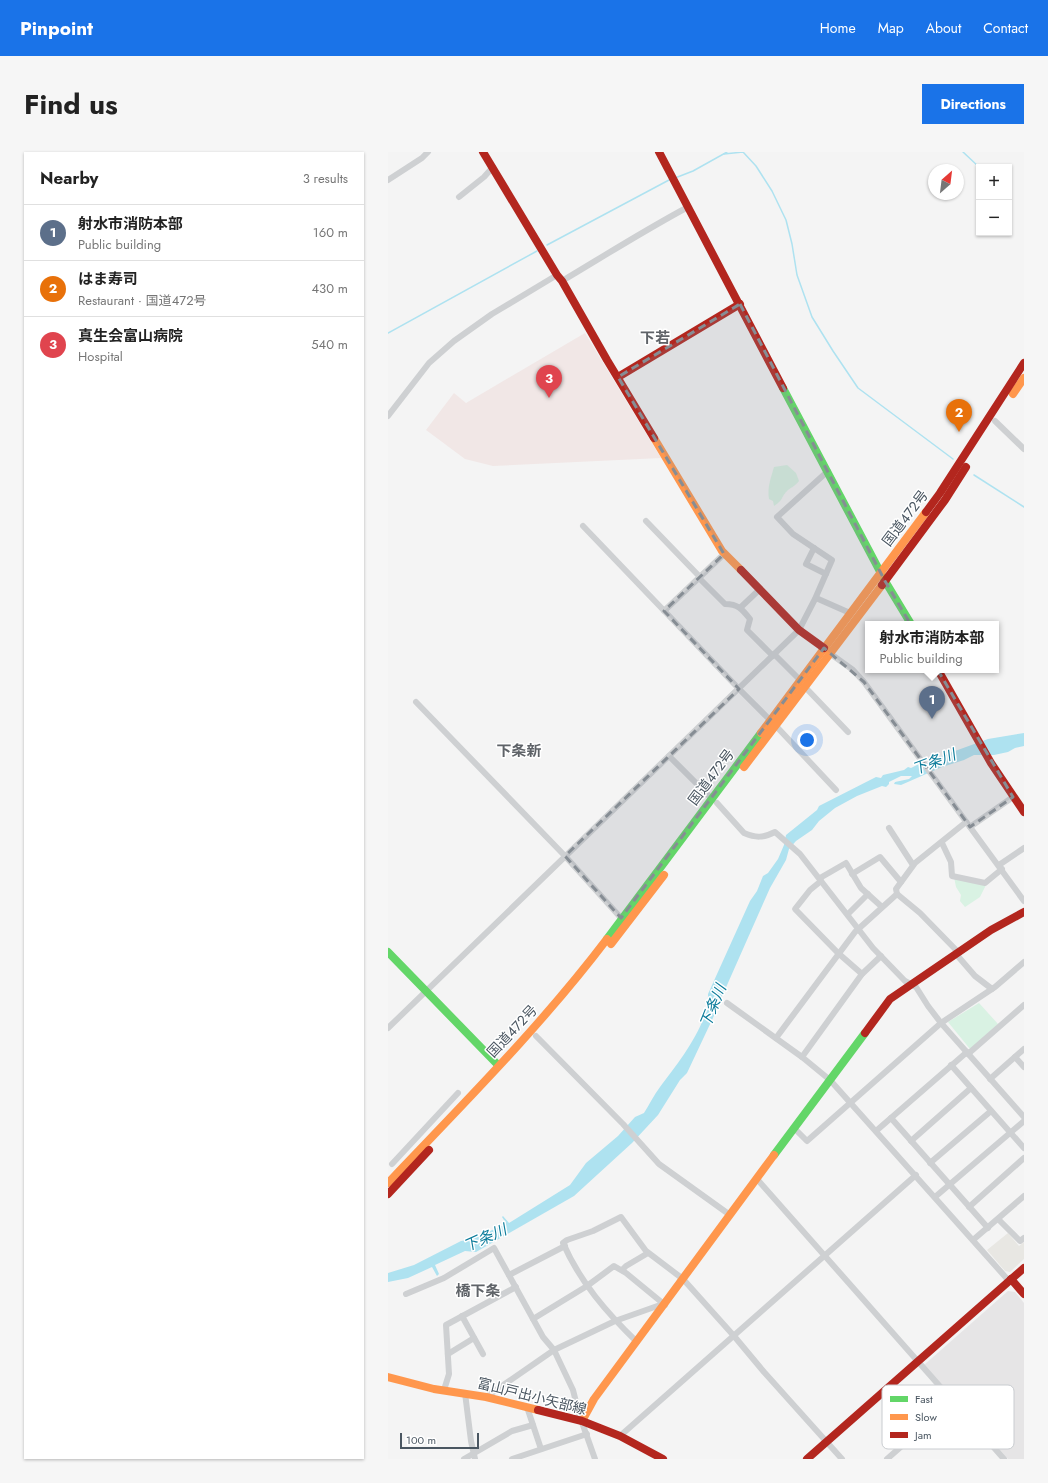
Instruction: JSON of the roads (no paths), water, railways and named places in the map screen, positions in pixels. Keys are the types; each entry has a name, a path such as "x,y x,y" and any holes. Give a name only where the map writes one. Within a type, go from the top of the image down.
{"main road":[{"path":"483,152 724,554 799,630 827,651"},
{"path":"659,152 885,581 909,621"},
{"path":"618,377 740,304"},
{"name":"国道472号","path":"827,651 850,613 940,492 1024,363"},
{"name":"国道472号","path":"388,1182 537,1025 564,994 621,918 714,801 802,683 885,581 945,500 1024,378"},
{"path":"940,673 991,763 1012,797 1024,812"},
{"name":"国道472号","path":"388,1194 568,1000 627,923 714,801"},
{"path":"582,1421 594,1399 890,999 991,930 1024,912"},
{"path":"388,952 498,1065"},
{"path":"891,1385 1024,1268"},
{"path":"1010,1280 1024,1294"},
{"name":"富山戸出小矢部線","path":"388,1377 434,1389 486,1397 582,1421 620,1436 662,1459"},
{"path":"807,1459 882,1393"}],"street":[{"path":"388,180 422,158 428,152"},
{"path":"459,197 484,177 492,167"},
{"path":"388,416 429,363 454,341 492,314 559,278 604,257 626,242 688,207"},
{"path":"995,421 1024,449"},
{"path":"388,1028 799,630 816,598 832,560 793,534 777,517 828,471"},
{"path":"646,521 725,604 732,604 741,607 750,619 747,630 802,683 848,732"},
{"path":"583,526 836,790"},
{"path":"814,548 806,564 826,574"},
{"path":"664,611 724,554"},
{"path":"741,607 759,590"},
{"path":"816,598 850,613"},
{"path":"827,651 853,670 864,682 1024,901"},
{"path":"416,702 565,856 621,918"},
{"path":"669,756 744,833 764,837 775,832 798,852 881,956 905,981 916,987 941,1024 1024,1117"},
{"path":"992,988 975,976 957,953 920,913 897,894 896,889 913,865 968,825 1012,797"},
{"path":"889,828 913,865"},
{"path":"942,843 951,862 952,876 985,883 1000,867 1024,848"},
{"path":"852,874 880,857 901,882"},
{"path":"862,974 838,953 795,909 820,879 846,863 861,888 882,907"},
{"path":"848,914 868,894"},
{"path":"776,1038 838,953 858,929 897,894"},
{"path":"802,1057 862,974 881,956"},
{"path":"794,1128 807,1141 941,1024 1024,963"},
{"path":"727,1003 802,1057 830,1080 1010,1280"},
{"path":"876,1131 1024,1005"},
{"path":"536,1036 623,1124 660,1164 730,1215"},
{"path":"990,1079 1024,1049"},
{"path":"1015,1057 1024,1068"},
{"path":"951,1066 1024,1148"},
{"path":"911,1141 971,1088"},
{"path":"399,1171 390,1162 458,1093"},
{"path":"930,1163 991,1111"},
{"path":"891,1118 988,1228"},
{"path":"935,1197 1024,1120"},
{"path":"969,1207 1024,1158"},
{"path":"620,1436 916,1175"},
{"path":"756,1179 938,1385"},
{"path":"973,1240 1024,1196"},
{"path":"637,1342 615,1321 587,1286 571,1261 563,1243 621,1217 648,1253 683,1279 842,1459"},
{"path":"998,1219 1020,1241 1024,1238"},
{"path":"509,1275 564,1246"},
{"path":"406,1294 444,1278 494,1248 543,1337 554,1350 573,1390 595,1459"},
{"path":"622,1270 648,1253"},
{"path":"533,1319 587,1286 614,1266 622,1270 664,1304"},
{"path":"444,1390 448,1374 446,1325 516,1287"},
{"path":"486,1397 554,1350 615,1321 664,1304"},
{"path":"462,1316 483,1354"},
{"path":"448,1354 474,1338"},
{"path":"465,1393 474,1457"},
{"path":"526,1407 541,1449"},
{"path":"464,1459 474,1457 486,1446 512,1431 533,1425"},
{"path":"512,1459 587,1434"},
{"path":"887,1459 899,1449"},
{"path":"995,1449 1004,1459"}],"water":[{"name":"下条川","path":"1024,733 1024,746 994,755 974,755 901,785 894,784 895,782 909,779 912,776 901,776 889,782 886,787 882,786 857,796 835,808 819,821 812,830 796,841 789,849 786,860 770,888 720,1003 687,1073 680,1080 658,1115 632,1143 574,1196 476,1252 465,1251 435,1265 439,1274 437,1276 432,1267 408,1278 388,1282 388,1273 414,1265 461,1241 471,1239 504,1225 506,1223 502,1217 503,1216 509,1223 570,1185 586,1163 618,1136 635,1117 644,1113 698,1031 707,1006 708,994 750,901 757,891 763,876 768,873 778,859 784,845 786,835 817,810 819,806 876,777 881,778 883,775 904,770 908,767 911,768 921,763 927,763 933,759 988,739"}],"waterway":[{"path":"675,178 693,171 727,152"},
{"path":"724,154 743,152 756,166 772,191 786,220 797,275 812,317 858,388 953,459"},
{"path":"963,152 976,164"},
{"path":"547,245 669,180"},
{"path":"388,333 537,251"},
{"path":"974,475 1024,507"}],"place":[{"name":"真生会富山病院","path":"549,398"},
{"name":"はま寿司","path":"959,432"},
{"name":"射水市消防本部","path":"932,719"}],"district":[{"name":"下若","path":"655,338"},
{"name":"下条新","path":"519,751"},
{"name":"橋下条","path":"478,1291"}]}
